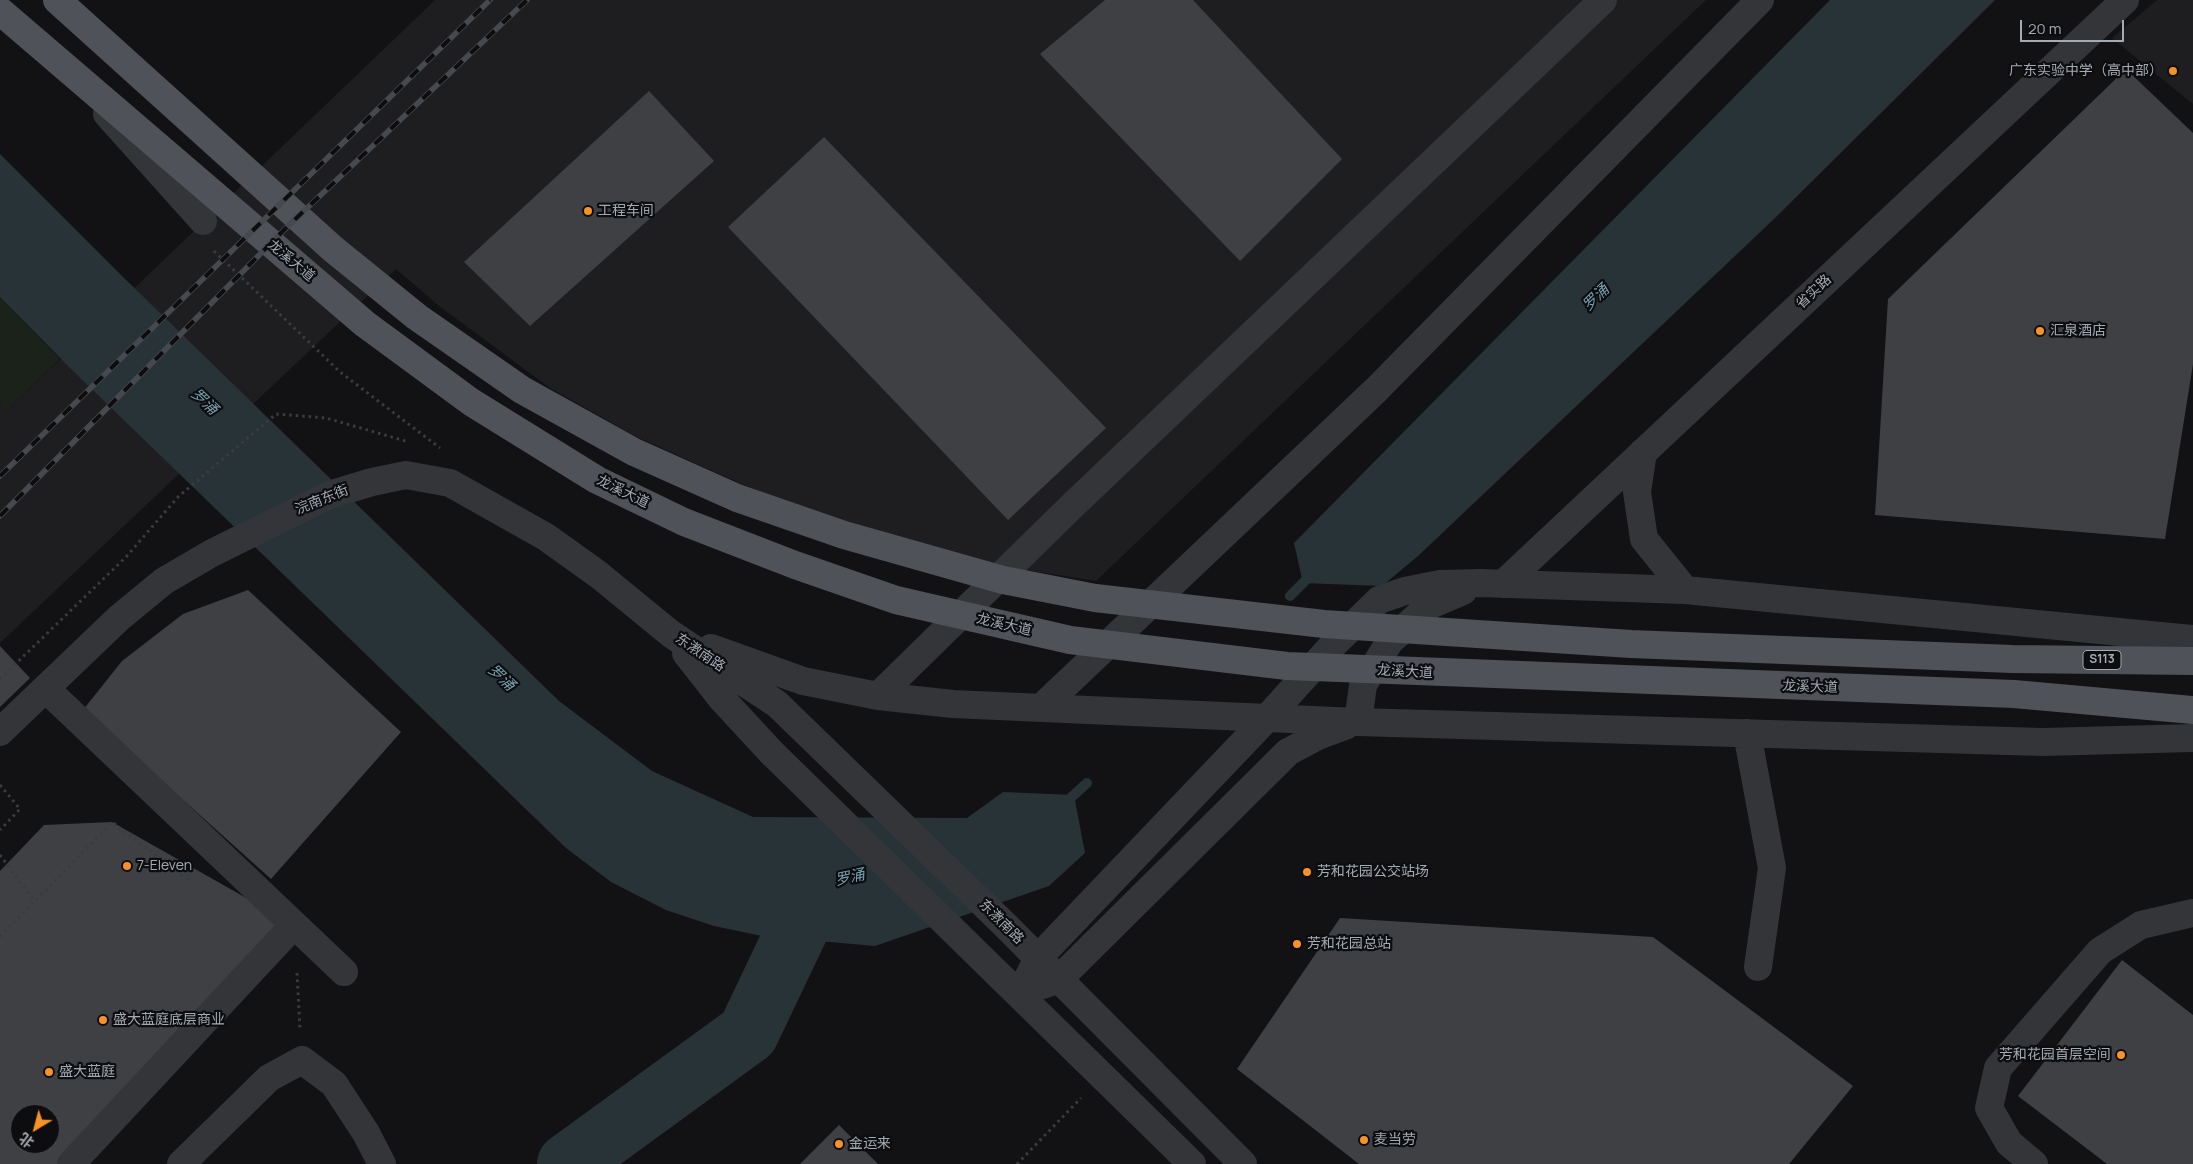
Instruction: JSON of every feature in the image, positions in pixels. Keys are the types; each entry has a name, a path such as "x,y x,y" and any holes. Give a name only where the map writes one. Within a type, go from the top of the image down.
{"main road":[{"name":"S113","path":"58,0 333,249 417,317 514,384 634,452 737,498 836,532 1003,580 1095,598 1324,624 1631,644 2012,659 2193,661"},
{"name":"龙溪大道","path":"4,12 365,324 471,402 597,480 684,522 795,565 896,600 1070,640 1287,666 2014,694 2193,710"}],"street":[{"path":"878,696 1072,506 1603,0"},
{"path":"1042,707 1376,390 1760,0"},
{"name":"省实路","path":"1492,583 1643,452 2125,0"},
{"path":"4,12 203,221"},
{"path":"1643,452 1637,492 1644,538 1685,590"},
{"name":"浣南东街","path":"0,732 119,618 164,581 212,553 329,495 372,482 406,475 450,483 546,537 599,575 672,634"},
{"path":"1358,722 1363,685 1390,641 1430,605 1492,583"},
{"path":"1020,994 1038,958 1268,717 1334,645 1379,600 1405,591 1440,584 1492,583 1685,590 2193,639"},
{"path":"672,634 803,681 878,696 953,704 1358,722 2043,742 2193,738"},
{"name":"东漖南路","path":"672,634 776,704 1004,924 1243,1164"},
{"name":"东漖南路","path":"672,634 722,699 771,752 1192,1164"},
{"path":"46,689 344,972"},
{"path":"1020,994 1059,979 1288,752 1320,734 1358,722"},
{"path":"1747,733 1772,868 1758,968"},
{"path":"2034,1164 2009,1144 1989,1108 1998,1068 2100,951 2141,925 2193,912"},
{"path":"71,1164 294,925"},
{"path":"181,1164 269,1078 302,1060 334,1084 366,1133 382,1164"}],"path":[{"path":"0,679 126,557 178,497 276,414"},
{"path":"0,785 20,809 0,830"},
{"path":"0,936 112,822 188,880"},
{"path":"0,856 34,901"},
{"path":"294,925 302,1060"},
{"path":"1017,1164 1102,1076"}],"shaded area":[{"path":"435,0 1706,0 1096,581 995,565 841,523 790,505 690,461 635,436 550,388 439,306 396,269 0,643 0,402 5,412"},
{"name":"广东实验中学（高中部）","path":"2157,0 2193,0 2193,104 2112,38"},
{"path":"0,297 60,359 5,412 0,402"}],"water":[{"path":"1830,0 1995,0 1774,219 1418,556 1382,586 1303,583 1294,543"},
{"path":"0,154 122,276 559,701 652,771 753,817 967,818 1003,792 1074,795 1085,853 1049,886 875,946 762,936 714,926 666,910 611,882 566,848 68,366 0,297"}],"building":[{"path":"1105,0 1193,0 1342,159 1240,261 1040,54"},
{"name":"汇泉酒店","path":"2126,69 2193,133 2193,364 2165,539 1875,515 1888,299"},
{"name":"工程车间","path":"649,91 714,161 530,326 464,262"},
{"path":"824,137 1106,428 1008,520 728,227"},
{"path":"248,590 401,732 271,879 83,710 122,661 183,614"},
{"path":"0,646 30,678 0,707"},
{"name":"盛大蓝庭底层商业","path":"112,822 294,925 71,1164 0,1164 0,871 44,825"},
{"path":"1340,918 1653,937 1853,1086 1789,1164 1359,1164 1237,1069"},
{"name":"芳和花园首层空间","path":"2122,960 2193,1015 2193,1164 2107,1164 2018,1096"},
{"name":"金运来","path":"839,1125 878,1164 800,1164"}],"waterway":[{"name":"罗涌","path":"1290,596 1312,574"},
{"name":"罗涌","path":"1064,804 1087,783"},
{"path":"568,1164 748,1033 819,884"}],"railway":[{"path":"0,476 490,0"},
{"path":"0,516 288,226 527,0"}],"place":[{"name":"广东实验中学（高中部）","path":"2173,71"},
{"name":"工程车间","path":"588,211"},
{"name":"汇泉酒店","path":"2040,331"},
{"name":"7-Eleven","path":"127,866"},
{"name":"芳和花园公交站场","path":"1307,872"},
{"name":"芳和花园总站","path":"1297,944"},
{"name":"盛大蓝庭底层商业","path":"103,1020"},
{"name":"芳和花园首层空间","path":"2121,1055"},
{"name":"盛大蓝庭","path":"49,1072"},
{"name":"麦当劳","path":"1364,1140"},
{"name":"金运来","path":"839,1144"}]}
